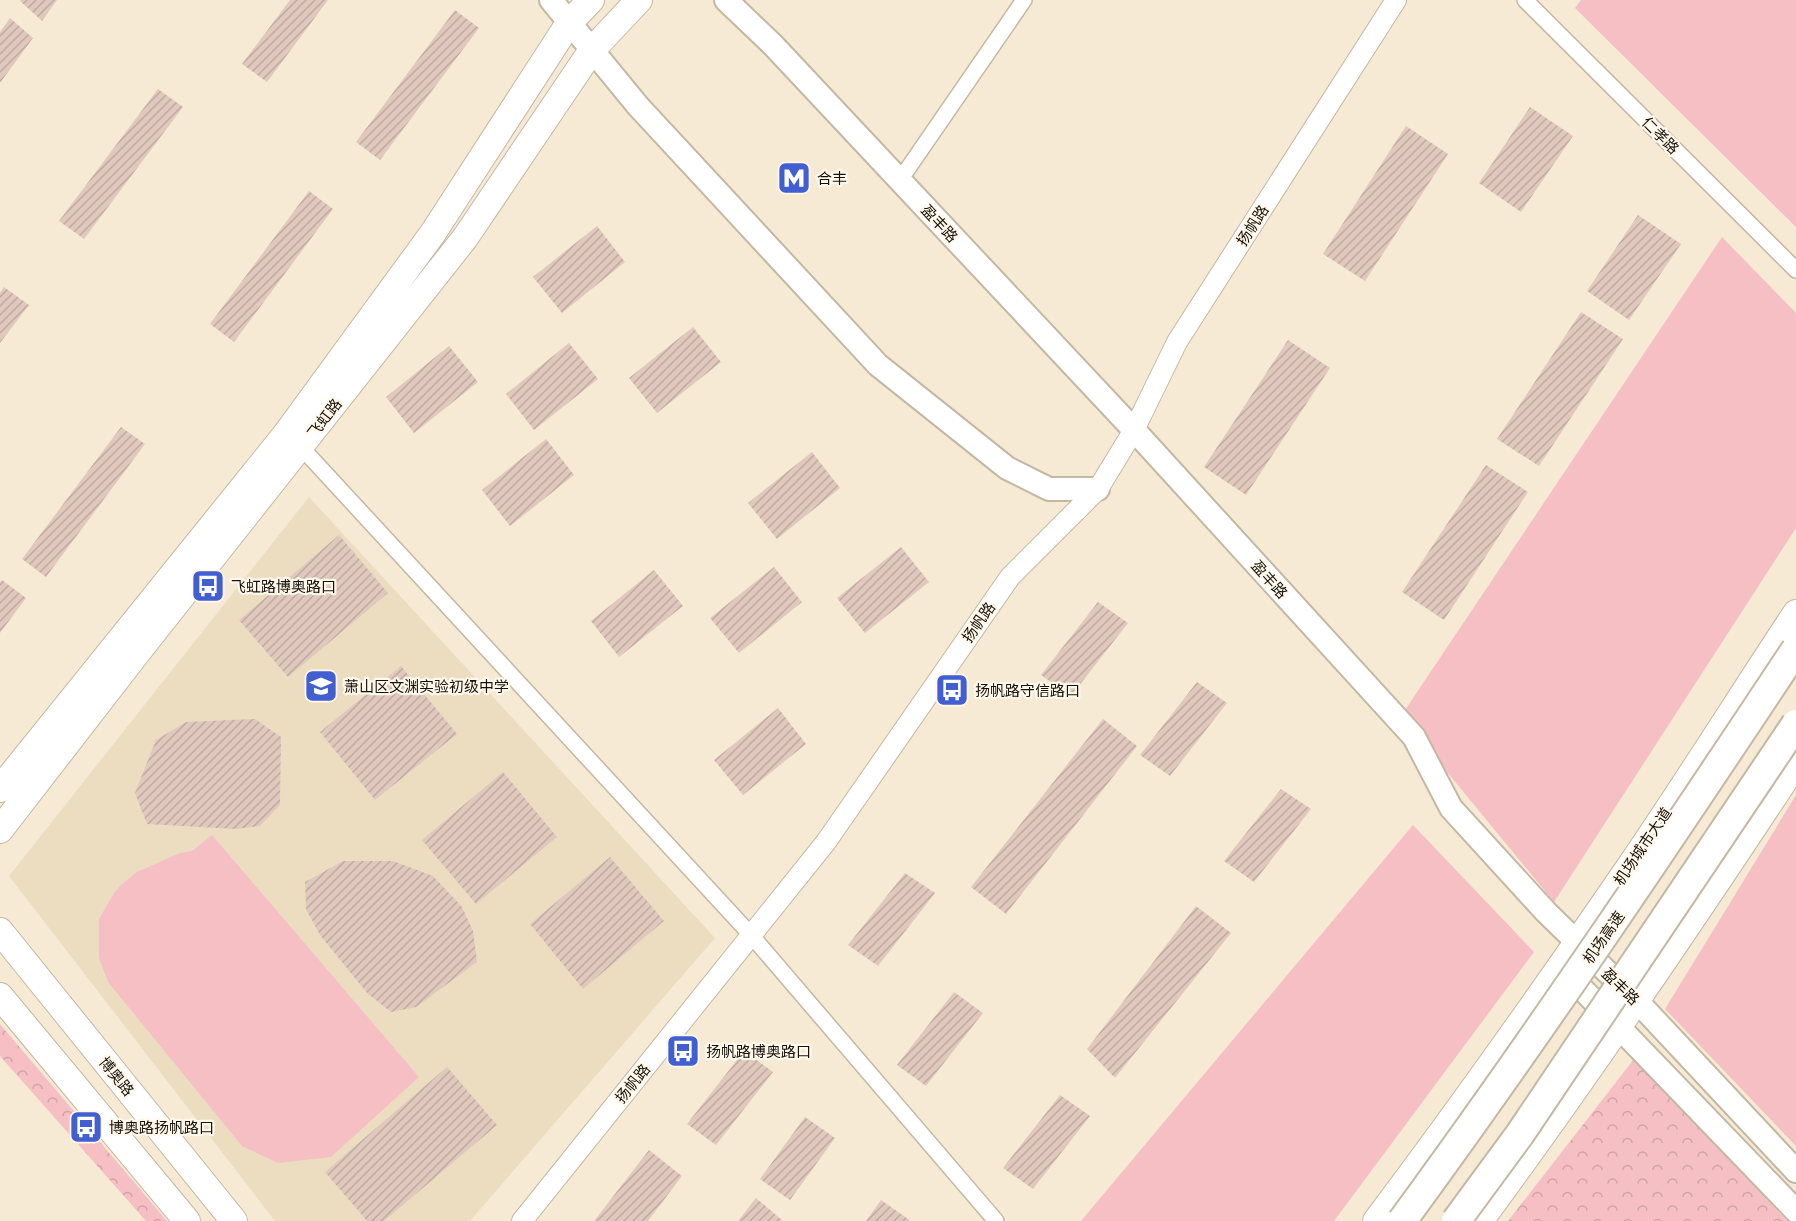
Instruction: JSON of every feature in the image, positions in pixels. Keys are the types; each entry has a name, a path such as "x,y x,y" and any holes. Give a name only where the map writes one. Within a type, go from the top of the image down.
{"highway":[{"name":"机场高速","path":"1402,1221 1482,1112 1650,870 1796,649"},
{"path":"1456,1221 1520,1134 1796,724"}],"main road":[{"path":"551,0 638,106 878,365 1007,468 1049,489 1098,489"},
{"name":"飞虹路","path":"0,789 286,434 433,232 569,23 591,0"},
{"name":"飞虹路","path":"0,830 465,238 592,50 639,0"},
{"name":"盈丰路","path":"726,0 773,45 1134,430 1414,737 1451,808 1546,912 1636,1000 1796,1171"},
{"name":"机场城市大道","path":"1376,1221 1464,1104 1577,944 1796,613"},
{"path":"1480,1221 1535,1147 1796,763"},
{"name":"博奥路","path":"0,931 234,1221"},
{"name":"盈丰路","path":"1561,966 1796,1211"},
{"path":"0,996 187,1221"}],"street":[{"path":"900,180 1024,0"},
{"name":"扬帆路","path":"522,1221 826,842 1010,577 1098,489 1134,430 1177,342 1396,0"},
{"name":"仁孝路","path":"1525,0 1796,270"},
{"path":"301,447 751,935 996,1221"}],"shaded area":[{"name":"萧山区文渊实验初级中学","path":"309,497 715,938 470,1221 275,1221 9,876"}],"green space":[{"path":"1581,0 1796,0 1796,227 1575,8"},
{"path":"1722,237 1796,313 1796,528 1554,902 1401,716"},
{"path":"1796,795 1796,1146 1665,1009"},
{"path":"1413,825 1534,952 1334,1221 1081,1221"},
{"path":"212,835 419,1077 331,1157 278,1163 242,1146 108,982 99,958 99,919 121,885 137,872 180,853 192,851"},
{"path":"0,1024 167,1221 146,1221 0,1056"},
{"path":"1634,1059 1787,1221 1508,1221"}],"building":[{"path":"21,0 57,0 42,21"},
{"path":"290,0 328,0 267,82 242,64"},
{"path":"455,10 479,28 380,160 356,142"},
{"path":"10,18 33,38 0,83 0,32"},
{"path":"158,89 183,107 84,239 59,221"},
{"path":"1530,107 1573,136 1521,212 1479,183"},
{"path":"1406,126 1448,154 1365,281 1323,254"},
{"path":"309,191 333,209 234,342 210,324"},
{"path":"1638,215 1681,244 1629,320 1587,291"},
{"path":"597,226 625,262 562,313 533,277"},
{"path":"4,287 29,305 0,343 0,293"},
{"path":"1581,312 1623,339 1539,466 1497,439"},
{"path":"693,327 721,362 657,413 629,378"},
{"path":"1288,340 1330,368 1246,495 1204,467"},
{"path":"569,343 598,379 534,430 506,394"},
{"path":"449,346 478,382 414,433 386,397"},
{"path":"121,427 145,444 46,577 22,559"},
{"path":"546,439 574,475 510,526 482,490"},
{"path":"812,452 840,488 777,539 748,503"},
{"path":"1486,465 1528,492 1444,620 1402,592"},
{"path":"339,535 388,593 288,677 239,620"},
{"path":"901,547 929,582 865,633 837,598"},
{"path":"774,567 802,602 739,653 710,618"},
{"path":"654,570 683,606 619,657 591,621"},
{"path":"2,580 26,598 0,633 0,582"},
{"path":"1098,602 1128,623 1071,696 1041,675"},
{"path":"401,666 457,734 375,800 320,732"},
{"path":"1197,682 1227,703 1170,776 1140,755"},
{"path":"778,708 806,744 743,795 714,760"},
{"path":"255,719 281,737 280,805 260,826 236,829 147,824 135,793 156,740 186,722"},
{"path":"1103,719 1137,746 1006,914 971,887"},
{"path":"503,772 557,837 476,904 422,840"},
{"path":"1281,789 1311,809 1254,882 1224,861"},
{"path":"610,857 664,921 583,989 530,924"},
{"path":"343,861 393,861 433,876 462,907 473,931 477,962 416,1007 391,1012 367,993 320,935 306,909 305,882"},
{"path":"905,873 935,893 878,966 848,945"},
{"path":"1196,906 1231,933 1115,1078 1087,1049"},
{"path":"954,992 983,1013 926,1086 897,1065"},
{"path":"744,1051 773,1072 716,1145 687,1124"},
{"path":"447,1067 497,1125 384,1221 367,1221 325,1172"},
{"path":"1060,1095 1090,1116 1033,1189 1003,1168"},
{"path":"805,1117 835,1138 790,1200 760,1179"},
{"path":"649,1150 682,1176 648,1221 594,1221"},
{"path":"756,1198 783,1221 738,1221"},
{"path":"881,1200 911,1221 866,1221"}],"place":[{"name":"合丰","path":"794,178"},
{"name":"飞虹路博奥路口","path":"208,586"},
{"name":"萧山区文渊实验初级中学","path":"321,686"},
{"name":"扬帆路守信路口","path":"952,690"},
{"name":"扬帆路博奥路口","path":"683,1051"},
{"name":"博奥路扬帆路口","path":"86,1127"}]}
